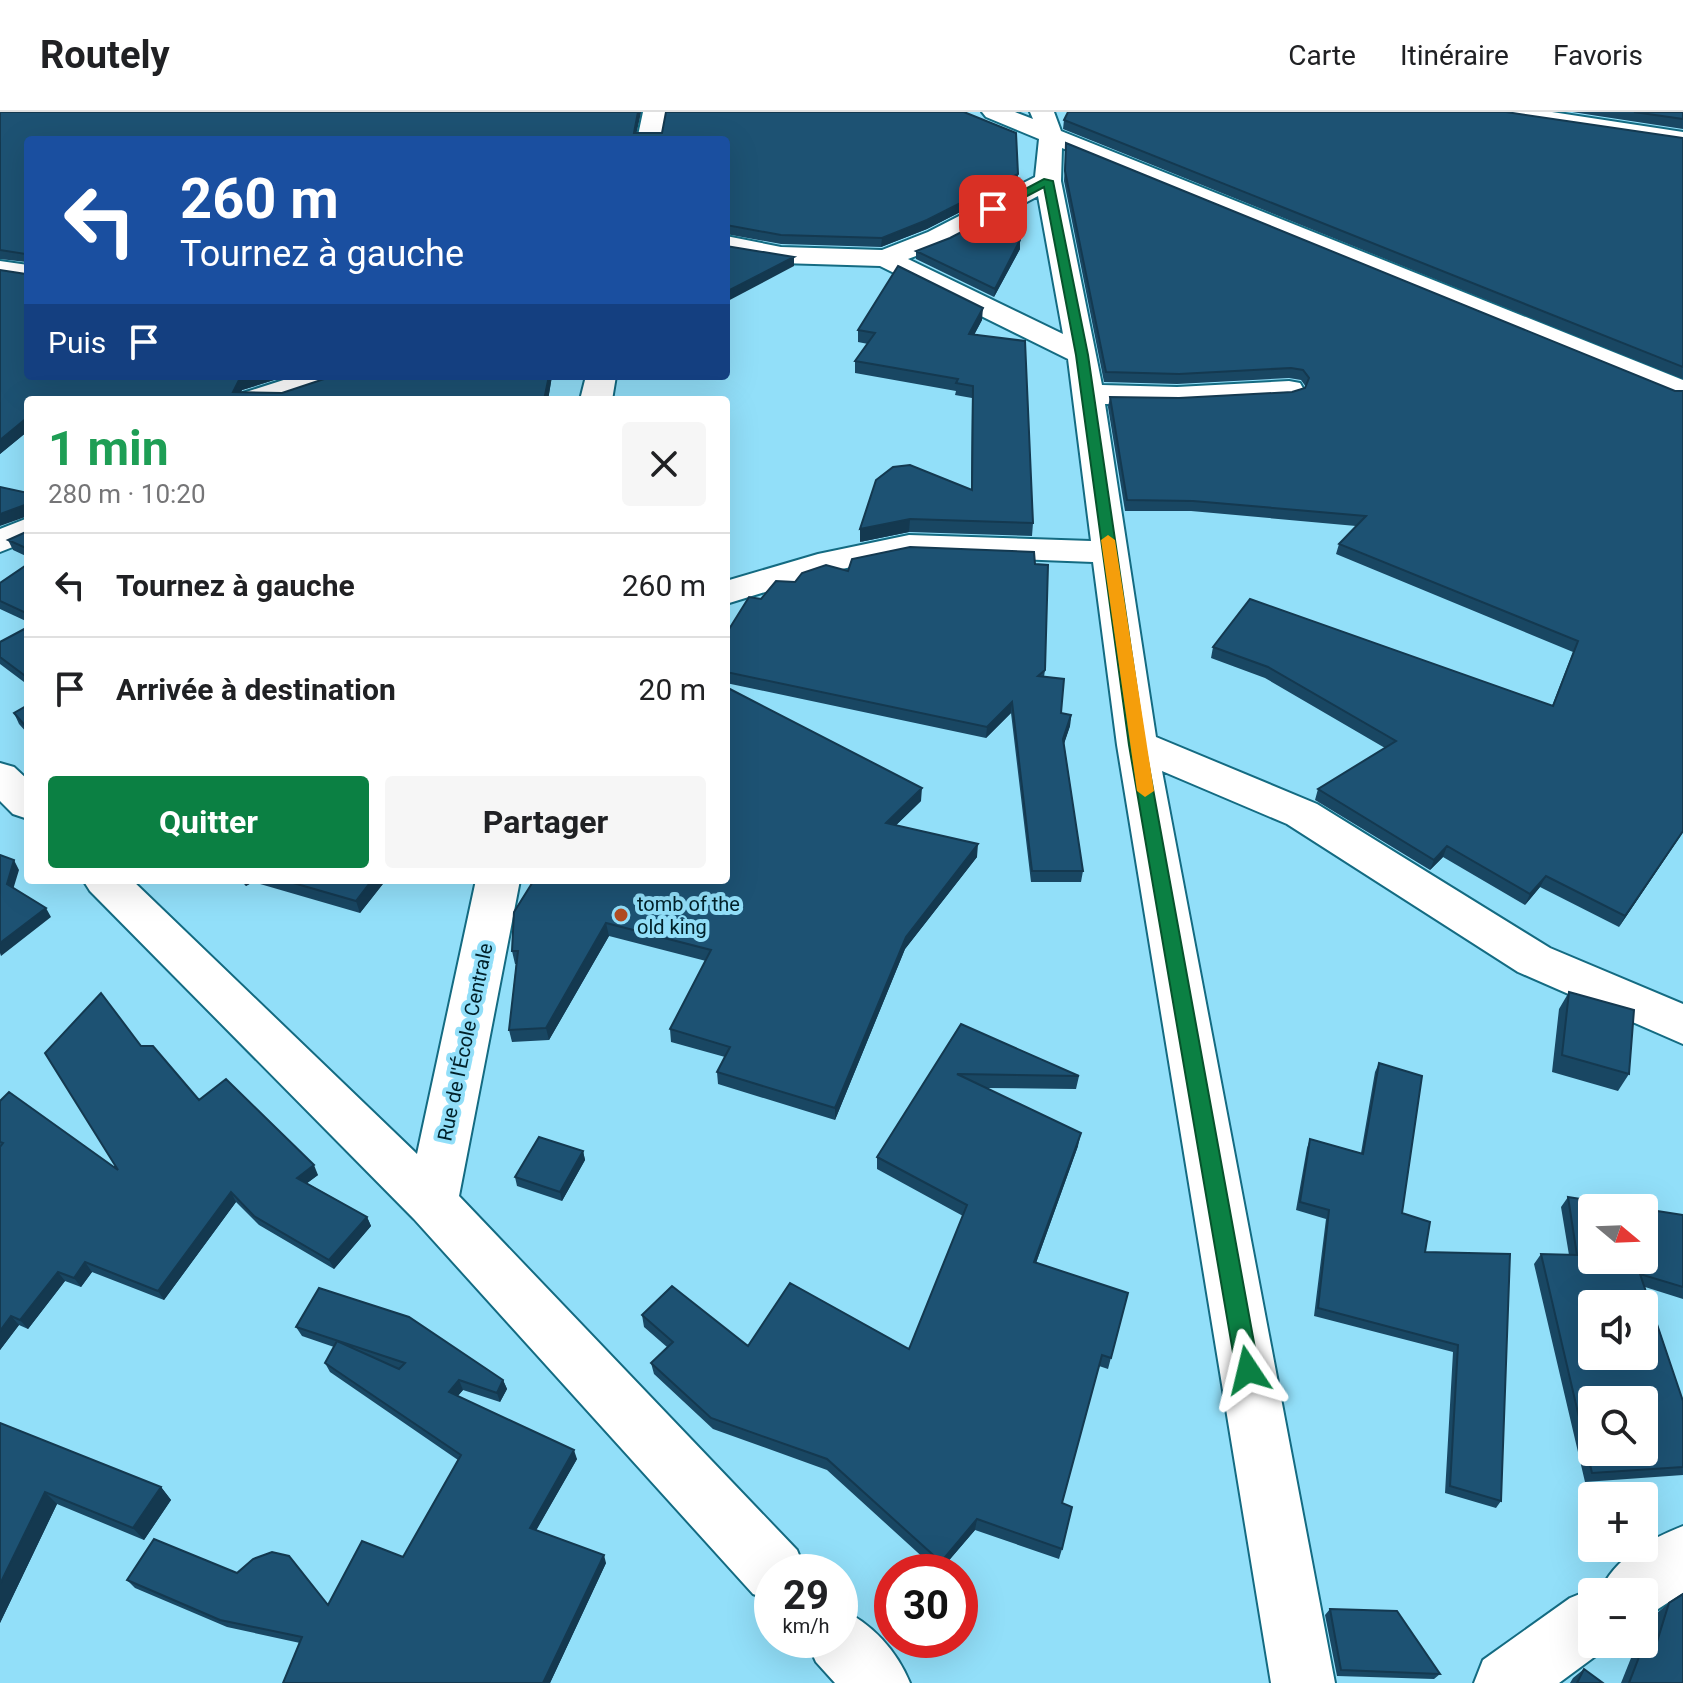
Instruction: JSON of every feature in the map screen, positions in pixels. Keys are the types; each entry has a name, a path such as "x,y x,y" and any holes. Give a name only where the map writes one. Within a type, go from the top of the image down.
{"street":[{"path":"650,136 655,112"},
{"path":"994,112 1046,124 1683,391"},
{"path":"1505,112 1683,139"},
{"path":"1046,124 1048,181 1085,374 1137,745 1303,1683"},
{"path":"730,245 781,255 885,258 938,238 1048,181"},
{"path":"885,258 1085,374 1177,396 1289,390"},
{"path":"0,269 24,272"},
{"path":"266,396 315,380"},
{"path":"0,542 24,530"},
{"path":"730,592 830,561 909,545 1110,552"},
{"path":"1137,745 1302,814 1534,960 1683,1025"},
{"path":"0,777 24,800"},
{"path":"109,884 432,1203 758,1554"},
{"name":"Rue de l'École Centrale","path":"432,1203 497,884"},
{"path":"1651,1578 1683,1556"},
{"path":"1506,1683 1578,1630"},
{"path":"855,1658 878,1683"}],"building":[{"path":"0,112 638,112 634,133 662,133 666,112 964,112 1016,133 1018,174 927,220 882,238 781,235 730,226 730,136 24,136 24,254 0,250"},
{"path":"1068,112 1506,112 1683,138 1683,367 1064,120"},
{"path":"1634,112 1683,112 1683,119"},
{"path":"1066,143 1675,391 1683,391 1683,831 1625,916 1546,876 1530,894 1447,846 1434,860 1318,789 1396,741 1268,667 1213,647 1250,599 1553,706 1578,641 1339,544 1366,516 1193,501 1127,500 1110,397 1179,398 1292,392 1305,388 1309,378 1303,370 1291,368 1179,374 1106,372 1065,171"},
{"path":"1019,202 1020,240 995,289 916,251 950,238"},
{"path":"730,247 794,257 730,290"},
{"path":"898,266 983,308 969,334 1025,341 1033,523 910,519 860,529 876,480 893,467 910,465 972,490 973,386 956,383 958,379 855,361 875,333 858,330"},
{"path":"0,270 24,274 24,380 239,380 233,392 282,393 321,380 548,380 545,396 24,396 24,420 0,440"},
{"path":"0,487 24,492 24,505 0,514"},
{"path":"24,533 24,547 8,540"},
{"path":"910,547 1034,552 1035,564 1048,565 1045,670 1038,676 1064,679 1061,713 1071,715 1063,739 1083,871 1032,871 1012,702 987,727 730,673 730,628 749,597 761,599 776,581 795,582 802,573 826,565 848,571 852,559"},
{"path":"24,567 24,612 0,601 0,583"},
{"path":"24,629 24,675 0,657 0,642"},
{"path":"730,689 922,788 886,823 978,844 906,937 835,1108 717,1072 730,1047 670,1029 711,950 606,923 546,1028 509,1030 518,951 512,951 514,912 532,884 730,884"},
{"path":"24,707 24,724 14,713"},
{"path":"0,855 14,860 7,884 46,908 0,943"},
{"path":"297,884 369,884 356,901"},
{"path":"1569,992 1634,1010 1629,1074 1562,1055"},
{"path":"101,993 141,1046 153,1046 199,1100 226,1079 314,1165 297,1178 367,1217 329,1260 254,1216 231,1192 158,1291 85,1262 74,1278 58,1272 20,1320 11,1316 0,1331 0,1147 3,1143 0,1142 0,1101 9,1092 118,1170 45,1053"},
{"path":"961,1024 1079,1076 957,1074 1081,1133 1034,1262 1128,1293 1111,1358 1102,1355 1062,1503 1072,1507 1062,1549 977,1519 948,1554 932,1554 827,1459 711,1418 651,1363 673,1342 642,1315 672,1286 748,1346 790,1283 909,1349 967,1205 877,1157"},
{"path":"1379,1063 1422,1076 1402,1213 1430,1222 1425,1252 1510,1254 1501,1501 1450,1486 1458,1345 1318,1308 1329,1210 1300,1202 1310,1139 1363,1154"},
{"path":"539,1137 583,1151 560,1192 515,1177"},
{"path":"1568,1197 1578,1199 1578,1274 1640,1274 1645,1290 1578,1290 1578,1370 1658,1370 1658,1327 1683,1401 1683,1467 1592,1473 1590,1466 1658,1466 1658,1386 1578,1386 1578,1413 1541,1254 1577,1255"},
{"path":"1658,1211 1683,1215 1683,1287 1640,1274 1658,1274"},
{"path":"319,1288 409,1317 503,1380 497,1393 459,1380 449,1392 574,1450 530,1528 604,1555 543,1683 283,1683 302,1637 220,1620 127,1580 154,1539 237,1573 253,1559 272,1552 289,1556 328,1605 362,1541 403,1557 461,1455 325,1363 337,1341 399,1369 405,1363 296,1327"},
{"path":"0,1423 161,1487 133,1528 45,1492 0,1584"},
{"path":"1683,1594 1683,1683 1629,1683 1639,1658 1658,1658 1658,1639 1669,1603"},
{"path":"1330,1609 1397,1611 1440,1674 1341,1670"},
{"path":"1584,1669 1603,1683 1577,1683"}],"slow traffic":[{"path":"1108,540 1145,791"}],"place":[{"name":"tomb of the old king","path":"621,915"}],"route":[{"path":"993,209 1048,181 1082,355 1137,745 1248,1370"}]}
